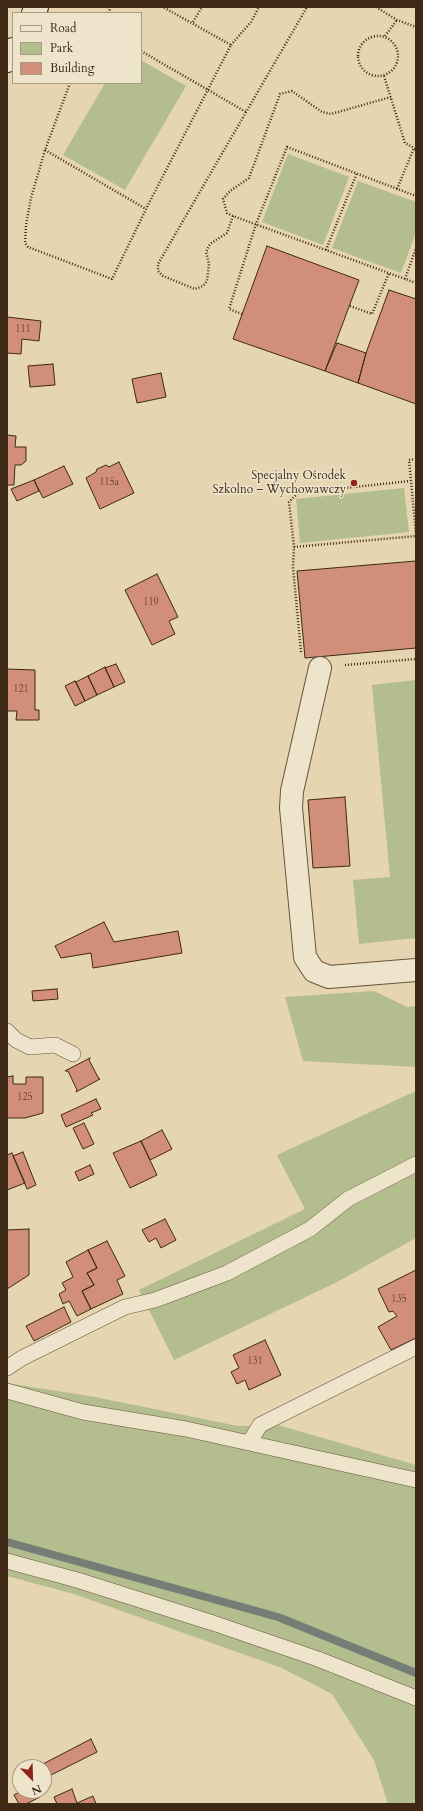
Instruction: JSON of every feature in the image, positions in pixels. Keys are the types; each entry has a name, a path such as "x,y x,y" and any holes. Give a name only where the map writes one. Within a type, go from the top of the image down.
{"street":[{"path":"7,61 12,51"},
{"path":"320,668 292,791 291,808 305,957 314,971 329,977 416,970"}],"lane":[{"path":"7,1031 16,1040 30,1047 55,1045 73,1054"},
{"path":"7,1368 22,1358 125,1307 155,1300 227,1273 310,1230 348,1199 416,1164"},
{"path":"249,1443 260,1425 416,1347"},
{"path":"7,1391 83,1412 186,1429 416,1480"},
{"path":"7,1561 77,1580 213,1622 318,1659 416,1698"}],"path":[{"path":"164,7 231,45"},
{"path":"193,22 202,7"},
{"path":"70,84 45,150 26,225 25,244 28,247 112,279 146,209 231,45 251,22 259,7"},
{"path":"233,216 226,233 210,244 206,252 209,264 207,281 204,286 195,289 163,276 158,271 158,264 308,7"},
{"path":"376,7 397,20 416,27"},
{"path":"385,36 397,20"},
{"path":"374,35 385,36 396,46 398,57 395,68 384,76 369,75 360,67 357,52 361,43 374,35"},
{"path":"142,52 246,112"},
{"path":"384,76 405,143 415,148 397,189"},
{"path":"391,97 331,114 322,112 292,92 280,94 249,178 230,191 223,200 227,213 233,216 416,283"},
{"path":"242,314 229,309 256,224 288,147 416,196"},
{"path":"45,150 146,209"},
{"path":"326,250 357,173"},
{"path":"405,279 416,248"},
{"path":"350,306 372,314 389,273"},
{"path":"294,547 416,535 409,460 416,459"},
{"path":"410,482 298,493 288,502 294,547 293,567 302,668 320,668 416,659"}],"green space":[{"path":"142,61 186,86 125,190 63,155 104,84 142,84"},
{"path":"288,154 349,177 323,245 262,222"},
{"path":"358,181 416,202 416,232 401,273 332,248"},
{"path":"404,488 409,532 300,543 296,499"},
{"path":"416,680 416,938 359,944 353,880 390,877 372,685"},
{"path":"374,991 407,1007 416,1006 416,1067 303,1061 285,997"},
{"path":"416,1091 416,1238 337,1282 174,1360 139,1290 305,1209 277,1155"},
{"path":"7,1383 95,1397 238,1426 278,1425 416,1465 416,1804 388,1804 374,1760 332,1694 282,1668 74,1594 7,1576"}],"building":[{"path":"267,246 359,280 325,371 233,339"},
{"path":"389,290 416,299 416,404 358,383 366,353"},
{"path":"7,317 41,321 39,341 22,339 21,354 7,353"},
{"path":"337,343 366,353 358,383 325,371"},
{"path":"53,364 55,385 30,387 28,366"},
{"path":"161,373 166,397 137,403 132,379"},
{"path":"7,435 16,436 15,447 26,447 26,461 21,465 15,465 14,485 7,485"},
{"path":"119,462 134,493 100,509 86,478 96,472 97,469 106,465 109,467"},
{"path":"64,466 73,484 43,498 34,480"},
{"path":"34,480 39,491 17,501 11,489"},
{"path":"416,561 416,648 305,658 297,571"},
{"path":"157,574 178,617 169,621 175,634 152,645 125,590"},
{"path":"116,664 125,682 114,687 105,668"},
{"path":"105,667 114,687 97,695 88,676"},
{"path":"7,669 35,670 35,710 39,710 39,720 16,720 17,711 7,711"},
{"path":"88,676 97,695 85,701 76,682"},
{"path":"75,681 85,701 75,706 65,686"},
{"path":"345,797 350,866 313,868 308,800"},
{"path":"104,922 114,942 178,931 182,953 93,968 91,953 61,958 55,946"},
{"path":"57,989 58,999 33,1001 32,991"},
{"path":"90,1058 89,1060 100,1079 76,1092 77,1090 68,1071 65,1071"},
{"path":"13,1076 13,1084 26,1084 26,1077 43,1077 43,1113 25,1118 7,1118 7,1077"},
{"path":"96,1099 101,1109 91,1113 93,1115 66,1127 61,1115"},
{"path":"84,1123 94,1144 83,1149 73,1128"},
{"path":"162,1130 172,1149 150,1160 141,1141"},
{"path":"141,1141 157,1175 130,1188 113,1153"},
{"path":"23,1152 36,1185 27,1189 13,1156"},
{"path":"12,1153 25,1183 7,1190 7,1155"},
{"path":"90,1165 94,1174 79,1181 75,1172"},
{"path":"165,1219 176,1240 161,1248 156,1238 149,1242 142,1230"},
{"path":"29,1229 29,1275 7,1289 7,1230"},
{"path":"107,1241 125,1276 117,1280 123,1294 91,1309 82,1291 94,1285 87,1273 97,1268 88,1250"},
{"path":"88,1250 97,1268 87,1273 94,1285 82,1291 91,1309 77,1316 69,1301 63,1304 59,1294 66,1290 62,1283 73,1277 66,1262"},
{"path":"416,1270 416,1338 391,1350 378,1327 397,1316 393,1311 389,1312 378,1289"},
{"path":"64,1307 71,1322 34,1341 26,1326"},
{"path":"265,1340 281,1375 249,1390 245,1380 237,1384 231,1372 239,1368 233,1355"},
{"path":"91,1739 97,1752 52,1774 52,1759"},
{"path":"72,1789 77,1803 93,1796 96,1804 57,1804 54,1797"},
{"path":"16,1799 36,1799 26,1804 19,1804"}],"waterway":[{"path":"7,1542 278,1617 416,1673"}],"place":[{"name":"Specjalny Ośrodek Szkolno – Wychowawczy","path":"354,483"}]}
